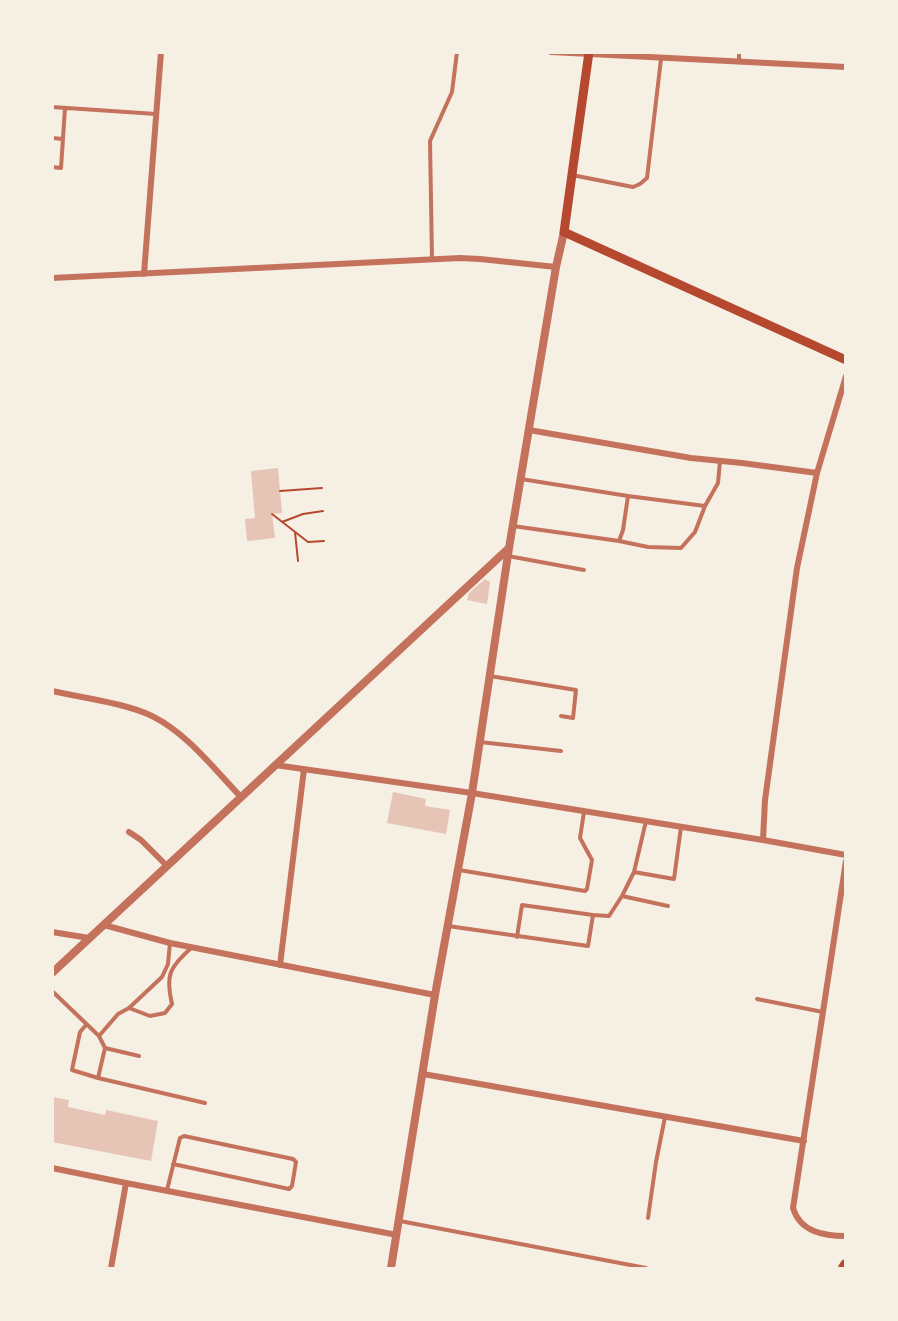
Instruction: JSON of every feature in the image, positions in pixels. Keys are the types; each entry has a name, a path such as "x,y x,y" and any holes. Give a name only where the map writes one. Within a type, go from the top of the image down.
{"main road":[{"path":"589,54 564,232 846,360"}],"street":[{"path":"144,274 161,52"},
{"path":"551,52 846,67"},
{"path":"391,1269 435,994 472,793 512,526 564,232"},
{"path":"52,278 432,259 480,259 556,267"},
{"path":"764,840 765,800 797,568 817,473 846,376"},
{"path":"529,430 691,458 817,473"},
{"path":"52,973 508,552"},
{"path":"52,692 131,709 152,716 191,744 241,797"},
{"path":"275,765 472,793 846,855"},
{"path":"280,965 304,769"},
{"path":"129,832 141,840 167,866"},
{"path":"846,861 794,1208 796,1217 807,1228 832,1236 846,1236"},
{"path":"104,925 170,943 435,994"},
{"path":"52,932 89,938"},
{"path":"423,1074 804,1141"},
{"path":"52,1168 397,1234"},
{"path":"111,1269 126,1183"}],"lane":[{"path":"432,259 430,141 452,92 457,52"},
{"path":"698,60 699,52"},
{"path":"739,52 739,62"},
{"path":"572,175 633,187 647,178 661,59"},
{"path":"52,107 156,114"},
{"path":"52,167 61,168 64,108"},
{"path":"52,138 63,139"},
{"path":"512,526 648,547 681,548 695,532 705,506 718,483 720,461"},
{"path":"520,479 705,506"},
{"path":"619,541 628,496"},
{"path":"508,552 584,570"},
{"path":"489,676 576,690 573,718 561,716"},
{"path":"479,742 561,751"},
{"path":"458,870 585,891 592,860 580,838 584,811"},
{"path":"517,937 522,906 609,916 634,872 646,821"},
{"path":"634,872 674,879 681,827"},
{"path":"622,896 668,906"},
{"path":"447,926 588,946 593,915"},
{"path":"99,1036 118,1014 129,1008 162,977 168,964 170,943"},
{"path":"129,1008 150,1016 165,1013 172,1004 170,974 177,962 192,947"},
{"path":"52,991 99,1036 105,1048 98,1078"},
{"path":"757,999 823,1012"},
{"path":"86,1025 80,1032 72,1070 206,1103"},
{"path":"105,1048 139,1056"},
{"path":"648,1218 665,1117"},
{"path":"167,1191 173,1164 180,1138 184,1136 293,1159 296,1162 292,1186 289,1189 173,1164"},
{"path":"399,1221 646,1269"}],"path":[{"path":"280,490 322,488"},
{"path":"282,522 303,514 323,511"},
{"path":"272,514 308,542 324,541"},
{"path":"295,532 298,561"}],"building":[{"path":"278,468 282,513 272,514 275,538 247,541 245,519 255,518 251,471"},
{"path":"485,579 490,582 487,604 467,600 469,593"},
{"path":"393,792 426,799 425,806 450,810 446,834 387,823"},
{"path":"52,1097 69,1100 68,1107 105,1115 106,1110 158,1121 151,1161 52,1142"}]}
